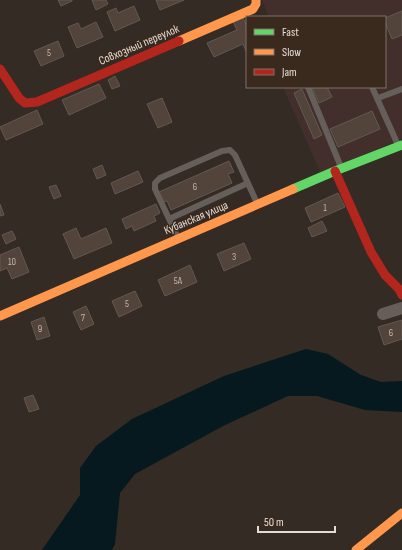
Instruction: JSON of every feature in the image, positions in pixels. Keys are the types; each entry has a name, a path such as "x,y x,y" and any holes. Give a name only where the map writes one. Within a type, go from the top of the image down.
{"street":[{"name":"Совхозный переулок","path":"0,69 19,98 25,103 37,102 253,9 256,4 256,0"},
{"name":"Кубанская улица","path":"0,316 338,170 400,146"},
{"path":"338,170 371,252 385,275 399,289 402,295"},
{"path":"384,314 402,308"},
{"path":"356,550 402,513"}],"lane":[{"path":"308,88 338,170"},
{"path":"373,88 400,146"},
{"path":"378,98 402,89"},
{"path":"178,239 155,189 155,182 160,178 222,151 230,150 235,155 258,204"},
{"path":"169,219 248,183"}],"shaded area":[{"path":"262,0 402,0 402,139 320,172 283,88 386,88 386,16 269,16"}],"water":[{"path":"306,349 328,354 361,375 381,382 402,381 402,412 365,410 317,396 288,396 225,425 135,474 120,493 115,544 112,550 42,550 80,495 80,468 96,446 132,419 224,376"}],"building":[{"path":"58,0 72,0 72,1 61,6"},
{"path":"92,0 106,0 108,4 96,10"},
{"path":"156,0 184,0 160,10"},
{"path":"134,6 140,20 115,31 107,12 116,8 118,13"},
{"path":"402,11 402,35 392,39 386,24 386,18"},
{"path":"242,15 246,25 246,51 243,44 214,57 207,43 237,30 232,20"},
{"path":"96,22 103,37 77,48 68,27 78,23 81,29"},
{"path":"58,41 64,56 41,66 34,51"},
{"path":"115,76 120,86 112,89 108,80"},
{"path":"99,84 106,98 69,115 62,100"},
{"path":"312,88 328,88 332,97 319,103"},
{"path":"302,89 322,135 314,139 294,93"},
{"path":"162,98 172,122 158,128 147,104"},
{"path":"37,110 43,124 6,140 0,127"},
{"path":"372,111 380,129 338,147 330,129"},
{"path":"229,161 234,172 228,174 232,183 171,210 167,201 163,202 159,192"},
{"path":"102,165 106,175 97,179 93,169"},
{"path":"138,171 143,182 115,194 111,183"},
{"path":"56,185 61,196 54,199 49,187"},
{"path":"338,193 345,207 311,222 305,208"},
{"path":"0,204 4,215 0,216"},
{"path":"156,204 160,213 154,216 156,221 134,231 132,226 126,229 122,219"},
{"path":"322,221 327,231 312,237 308,228"},
{"path":"76,228 81,239 106,228 112,243 74,259 63,234"},
{"path":"12,231 16,239 6,244 2,235"},
{"path":"244,243 251,259 224,271 217,254"},
{"path":"19,247 29,272 12,279 7,268 0,271 0,255"},
{"path":"190,265 197,282 165,296 158,280"},
{"path":"135,291 142,306 119,317 112,301"},
{"path":"86,306 94,324 81,330 73,312"},
{"path":"44,317 50,336 37,340 31,322"},
{"path":"402,320 402,339 384,345 378,327"},
{"path":"33,395 39,409 29,412 24,398"}],"traffic: fast":[{"path":"293,189 402,145"}],"traffic: slow":[{"path":"179,41 253,9 256,4 256,0"},
{"path":"0,316 293,189"},
{"path":"356,550 402,513"}],"traffic: jam":[{"path":"0,69 19,98 25,103 37,102 179,41"},
{"path":"335,171 371,252 385,275 399,289 402,295"}]}
